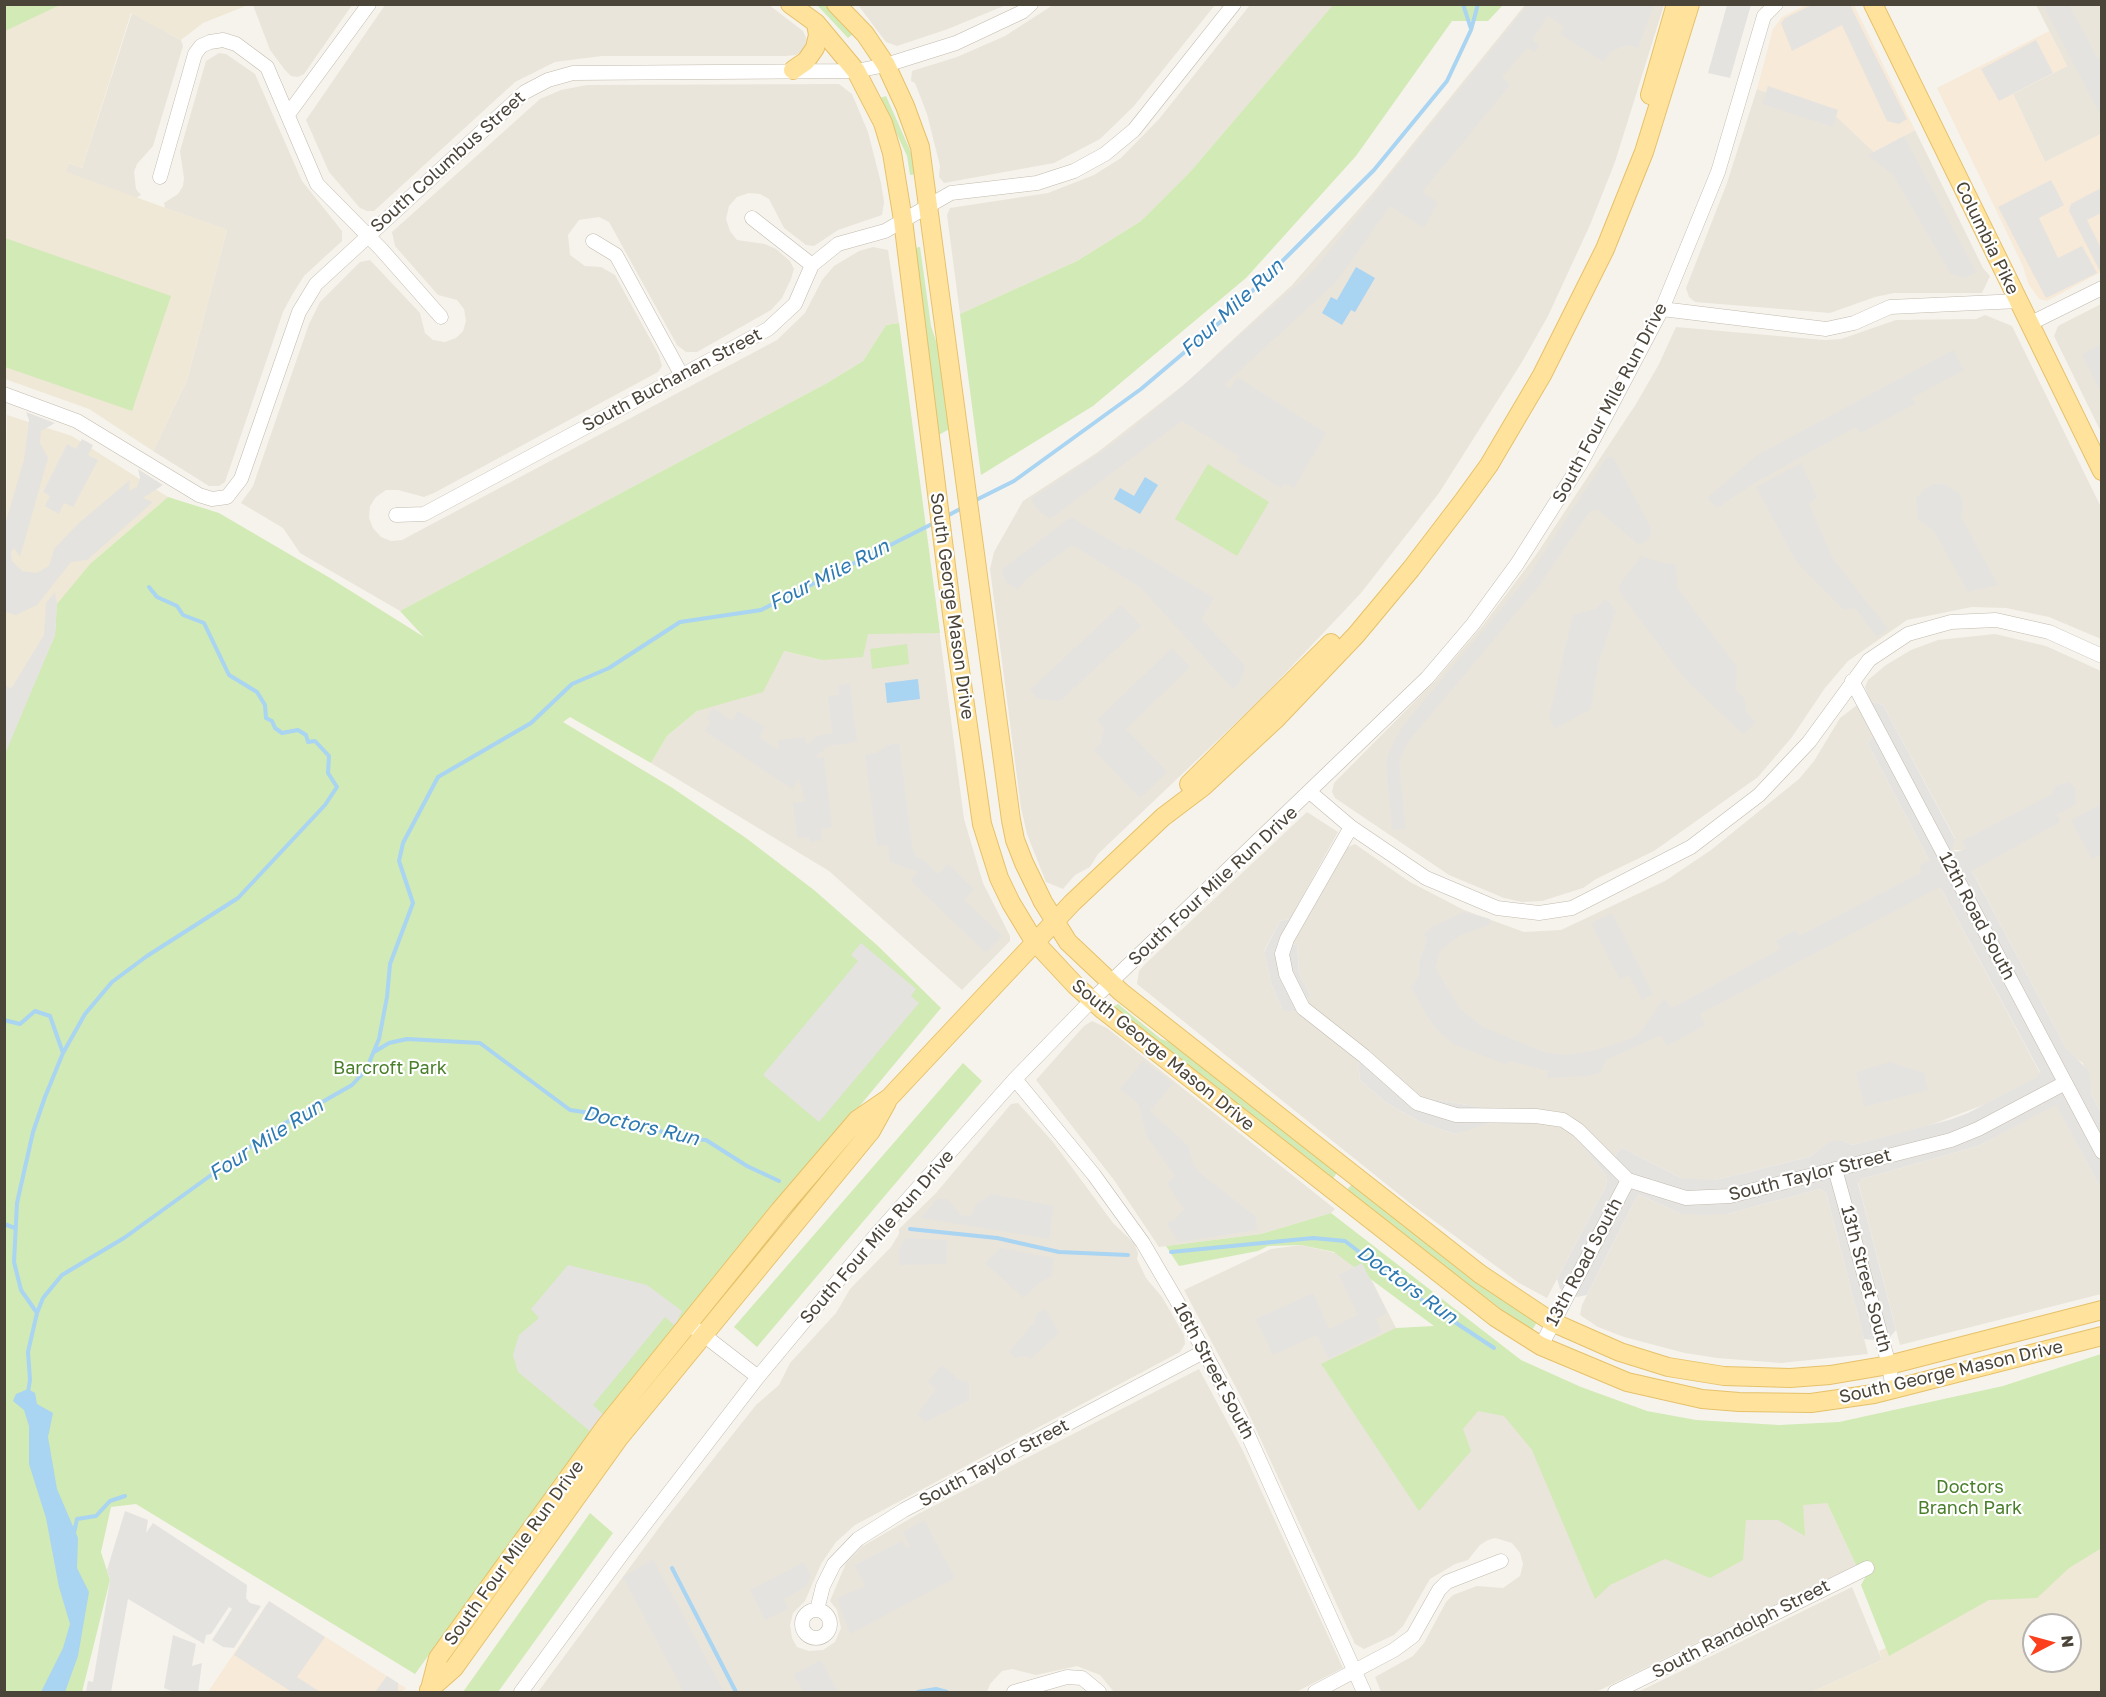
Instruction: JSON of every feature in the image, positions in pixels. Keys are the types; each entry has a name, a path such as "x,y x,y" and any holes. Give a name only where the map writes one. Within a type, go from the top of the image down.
{"main road":[{"name":"South George Mason Drive","path":"790,4 816,23 856,71 883,123 892,153 903,220 948,586 982,824 999,878 1034,941 1091,1001 1495,1317 1541,1346 1627,1382 1702,1399 1766,1404 1810,1403 1893,1389 2102,1336"},
{"name":"South George Mason Drive","path":"836,4 865,34 886,65 917,136 930,204 1015,840 1054,921 1068,942 1110,983 1480,1274 1552,1322 1620,1352 1668,1367 1724,1376 1790,1378 1830,1375 1889,1365 2102,1310"},
{"name":"South Four Mile Run Drive","path":"1163,817 1194,778 1347,626 1402,563 1453,495 1505,417 1554,331 1611,207 1640,130 1676,4"},
{"name":"South Four Mile Run Drive","path":"429,1691 438,1658 605,1427 688,1323 857,1120 889,1098 1054,921 1163,817 1204,786 1257,737 1356,635 1411,569 1488,465 1564,335 1605,249 1644,152 1690,4"},
{"name":"Columbia Pike","path":"1873,4 2102,471"},
{"path":"793,70 806,61 814,48 818,35 816,23"},
{"name":"South Four Mile Run Drive","path":"429,1691 454,1668 620,1438 872,1131 889,1098"},
{"path":"1335,1192 1350,1172"}],"street":[{"path":"289,113 369,4"},
{"name":"South Columbus Street","path":"4,394 77,421 199,495 212,499 227,496 241,479 299,312 316,284 525,92 548,80 573,73 856,71 886,65 956,43 1022,12 1031,4"},
{"name":"South Buchanan Street","path":"396,515 424,514 768,329 795,304 812,265 838,244 885,231 951,194 1037,183 1074,171 1105,154 1134,130 1234,4"},
{"name":"South Four Mile Run Drive","path":"521,1692 622,1554 758,1377 876,1235 1015,1079 1091,1001 1311,793 1427,678 1473,624 1517,564 1581,464 1662,309 1718,172 1764,16 1776,4"},
{"path":"160,177 191,65 201,46 223,40 236,44 267,67 289,113 316,184 441,317"},
{"path":"752,218 812,265"},
{"path":"593,241 616,255 681,374"},
{"path":"2030,324 2102,288"},
{"path":"1662,309 1826,328 1854,322 1890,307 2019,301"},
{"path":"1311,793 1351,827 1426,878 1497,908 1539,913 1572,908 1691,847 1759,795 1809,742 1869,660 1908,634 1951,622 1996,620 2049,632 2102,656"},
{"name":"12th Road South","path":"1852,681 2102,1152"},
{"name":"South Taylor Street","path":"1351,827 1287,939 1282,954 1286,974 1303,1008 1364,1056 1417,1103 1456,1115 1536,1116 1563,1120 1578,1130 1628,1179 1686,1198 1730,1196 1951,1140 1978,1129 2065,1083"},
{"name":"16th Street South","path":"1015,1079 1095,1175 1143,1243 1244,1426 1364,1692"},
{"name":"13th Street South","path":"1835,1169 1889,1365 1893,1389"},
{"name":"13th Road South","path":"1541,1346 1628,1179"},
{"path":"688,1323 758,1377"},
{"name":"South Taylor Street","path":"817,1610 823,1586 834,1564 858,1539 904,1510 1204,1351"},
{"path":"1315,1692 1394,1650 1413,1636 1439,1590 1447,1582 1501,1561"},
{"name":"South Randolph Street","path":"1615,1692 1867,1568"},
{"path":"1014,1692 1068,1677 1082,1678 1099,1692"}],"shaded area":[{"path":"5,5 248,5 203,23 181,40 131,13 82,168 69,163 66,172 227,230 187,380 153,451 89,409 5,379"},
{"path":"253,5 352,5 304,74 298,77 291,76 270,50"},
{"path":"385,5 769,5 803,31 807,40 805,50 796,55 786,56 602,56 555,62 515,82 374,211 367,211 360,208 329,172 306,120"},
{"path":"858,5 1006,5 948,29 897,46 886,42"},
{"path":"1053,5 1215,5 1134,106 1100,139 1054,163 944,183 939,177 940,166 927,114 915,83 911,81 912,71 957,57 1005,36"},
{"path":"1250,5 1334,5 1190,172 1141,221 1077,261 960,314 947,215 950,208 1048,193 1094,175 1121,158 1159,119"},
{"path":"1525,5 1664,5 1615,162 1590,225 1548,316 1522,362 1439,493 1361,593 1260,700 1098,854 1090,867 1075,875 1063,889 1046,882 1027,834 1021,808 990,569 994,552 1023,501 1098,452 1186,383 1292,285 1372,194"},
{"path":"1528,5 1654,5 1638,48 1627,45 1610,52 1604,62 1560,34 1564,27 1548,16 1532,40 1539,45 1535,52 1527,48 1502,77 1510,85 1422,192 1438,202 1424,228 1390,206 1337,281 1225,384 1230,389 1237,377 1326,433 1294,488 1285,483 1281,488 1237,461 1239,456 1182,421 1050,519 1038,510 1031,499 1109,447 1146,418 1314,270"},
{"path":"1727,5 1751,5 1730,78 1708,73"},
{"path":"1806,5 1854,5 1915,130 1874,152 1836,116 1757,89 1773,29 1782,17"},
{"path":"1812,5 1850,5 1907,119 1899,124 1887,121 1842,25 1792,51 1781,23 1785,18"},
{"path":"2036,5 2101,5 2101,134 2045,162 2013,94 2067,66"},
{"path":"2043,5 2069,5 2098,59 2101,57 2101,116"},
{"path":"132,13 181,40 183,46 153,146 137,164 134,172 136,189 141,195 136,198 65,172 69,163 82,168"},
{"path":"2049,31 2067,66 2013,94 2045,162 2101,134 2101,272 2047,301 2039,299 2028,283 2023,266 1937,88"},
{"path":"2036,40 2053,73 1999,101 1981,69"},
{"path":"219,53 226,54 255,74 302,181 342,231 342,241 304,276 292,295 283,312 225,482 219,486 209,486 153,451 187,380 227,230 165,208 164,203 178,194 183,186 180,151 206,61"},
{"path":"839,84 852,94 868,132 881,183 884,202 882,215 838,230 814,246 806,245 784,228 769,199 760,194 749,193 737,197 729,206 726,219 730,231 737,240 765,244 776,249 790,261 794,269 782,298 771,310 697,352 686,352 677,345 609,222 599,217 579,220 568,235 570,255 585,266 601,267 615,275 659,355 662,366 658,372 434,493 424,497 398,490 386,490 376,497 370,506 369,518 373,528 381,537 391,541 402,540 777,340 805,313 822,280 834,266 859,251 873,247 888,250 899,323 886,325 863,361 827,383 400,611 300,553 283,528 241,503 253,486 309,324 320,302 360,262 370,260 420,313 425,333 433,340 445,342 456,338 463,331 466,321 464,309 457,300 438,295 395,246 392,232 540,99 561,90 587,85"},
{"path":"1768,86 1838,110 1833,127 1762,104"},
{"path":"1757,89 1836,116 1874,152 1915,130 1983,268 1990,276 1982,293 1894,293 1875,297 1830,313 1695,302 1689,297 1686,288 1727,183"},
{"path":"1904,136 1976,272 1965,278 1951,274 1893,175 1868,155"},
{"path":"2051,180 2064,205 2039,218 2058,258 2082,246 2097,273 2046,298 1998,207"},
{"path":"2101,188 2101,213 2087,220 2101,248 2100,271 2069,211 2071,204"},
{"path":"2101,304 2101,432 2054,336 2058,326"},
{"path":"1985,315 2012,326 2101,507 2101,639 2049,617 2006,608 1972,607 1907,620 1848,661 1825,688 1792,737 1758,777 1654,851 1596,879 1583,888 1542,901 1522,902 1504,898 1449,875 1335,798 1332,792 1334,783 1435,681 1483,625 1536,555 1636,404 1659,364 1676,327 1824,340 1841,339 1896,320 1976,319"},
{"path":"2101,344 2101,393 2082,354"},
{"path":"1953,350 1964,370 1912,398 1915,404 1860,433 1856,427 1756,482 1717,508 1707,498 1759,454"},
{"path":"26,412 55,423 41,431 40,443 48,458 20,557 14,548 11,552 12,561 22,571 37,573 49,566 54,549 79,523 130,480 129,491 137,487 140,478 138,469 163,485 143,498 153,502 87,560 71,562 37,605 16,615 5,612 4,528 24,460 29,420"},
{"path":"7,415 72,436 168,497 91,563 55,635 5,754"},
{"path":"82,439 93,445 88,455 98,460 73,507 64,503 59,514 45,506 50,496 43,492 67,444 76,449"},
{"path":"1607,457 1613,457 1651,528 1649,540 1639,545 1598,510 1592,510 1587,515 1541,583 1407,743 1399,762 1406,829 1392,830 1386,763 1392,745 1402,727 1528,577"},
{"path":"1801,463 1817,497 1809,504 1833,559 1888,629 1877,637 1855,608 1844,610 1796,561 1756,487"},
{"path":"1933,484 1944,484 1960,494 1963,504 1961,517 1998,585 1968,592 1934,531 1918,519 1916,499 1924,489"},
{"path":"1071,517 1126,550 1129,547 1214,598 1201,619 1245,666 1240,682 1233,689 1140,587 1072,545 1028,577 1018,589 1007,583 1001,570"},
{"path":"1641,556 1663,563 1676,564 1678,589 1737,667 1736,690 1745,700 1746,712 1756,722 1743,734 1686,680 1623,597 1618,587"},
{"path":"55,592 57,604 55,635 5,754 5,685 11,689 44,635 46,603"},
{"path":"1606,599 1616,611 1599,660 1591,709 1555,729 1549,717 1573,615 1595,609"},
{"path":"1121,605 1141,626 1060,701 1038,699 1030,690"},
{"path":"937,613 964,819 983,883 1010,936 1010,941 962,990 829,871 651,763 667,736 697,711 784,651 822,660 848,629"},
{"path":"1995,634 2046,646 2101,671 2101,1113 2091,1093 2083,1063 2073,1057 2066,1048 1961,850 1951,850 1955,838 1883,705 1870,701 1865,687 1868,680 1886,665 1911,650 1938,640"},
{"path":"1172,648 1190,667 1126,729 1167,772 1140,798 1094,750 1101,743 1104,728 1097,720"},
{"path":"850,683 857,742 828,746 814,758 824,757 832,827 821,829 822,840 810,842 809,837 797,838 793,803 805,801 799,780 792,789 705,731 711,722 707,719 713,708 732,721 738,711 765,727 759,737 778,750 778,740 805,737 807,746 816,736 832,733 828,696 839,695 838,685"},
{"path":"1870,701 1883,705 1955,839 1952,850 1956,852 1966,849 1962,841 2052,794 2056,785 2068,782 2076,789 2076,804 2057,815 2060,822 1972,871 2066,1048 2089,1071 2091,1093 2101,1113 2101,1189 2056,1105 1978,1146 1862,1179 1858,1183 1896,1330 1890,1337 1874,1340 1864,1339 1826,1193 1820,1189 1727,1214 1707,1215 1681,1214 1640,1195 1637,1196 1587,1295 1577,1297 1560,1289 1557,1279 1607,1184 1606,1176 1573,1134 1584,1125 1615,1156 1621,1147 1681,1178 1715,1180 1809,1157 1831,1141 1843,1141 1852,1145 1949,1120 1968,1113 2037,1077 2040,1072 1940,887 1700,1014 1705,1025 1667,1046 1661,1035 1606,1060 1600,1073 1588,1076 1547,1078 1548,1071 1509,1061 1507,1065 1455,1045 1439,1032 1411,987 1419,976 1420,960 1427,940 1424,934 1433,926 1464,912 1490,919 1491,924 1459,936 1440,951 1436,967 1438,973 1461,1010 1483,1027 1544,1052 1565,1055 1597,1050 1630,1039 1640,1033 1664,998 1672,1008 1780,949 1776,940 1796,930 1799,936 1922,872 1919,866 1929,860 1868,744 1873,734 1858,708"},
{"path":"1857,705 1873,734 1868,744 1929,860 1940,887 2040,1073 2038,1077 1986,1104 1925,1127 1852,1145 1843,1141 1831,1142 1809,1157 1715,1180 1699,1181 1681,1178 1621,1147 1615,1156 1570,1115 1555,1111 1491,1109 1420,1097 1304,1001 1311,996 1299,973 1297,944 1291,945 1346,848 1355,844 1410,882 1464,910 1524,932 1561,930 1665,881 1711,850 1799,779 1814,761 1840,718"},
{"path":"899,743 913,851 916,857 923,859 938,874 948,864 974,889 964,900 1002,936 986,953 910,880 918,872 890,862 888,845 877,846 865,755"},
{"path":"2101,804 2101,854 2092,859 2071,820"},
{"path":"1307,812 1338,832 1290,919 1280,921 1264,951 1272,986 1283,1011 1297,1011 1358,1059 1360,1080 1385,1102 1422,1123 1455,1134 1478,1125 1491,1123 1551,1123 1571,1131 1606,1176 1607,1184 1547,1298 1519,1283 1411,1204 1137,984 1139,971 1144,965"},
{"path":"1335,841 1346,848 1291,945 1297,944 1299,973 1311,996 1304,1001 1420,1097 1491,1109 1532,1111 1532,1124 1490,1123 1455,1134 1422,1123 1385,1102 1360,1080 1358,1059 1297,1011 1283,1011 1272,986 1264,952 1280,921 1290,919"},
{"path":"1612,913 1653,994 1642,1000 1629,975 1620,980 1591,923"},
{"path":"861,943 916,989 911,996 919,1003 819,1122 763,1075 858,961 851,955"},
{"path":"1092,1021 1107,1028 1335,1209 1331,1213 1261,1234 1159,1247 1114,1180 1036,1080 1084,1026"},
{"path":"1143,1061 1173,1083 1150,1111 1189,1147 1193,1165 1199,1172 1256,1217 1257,1230 1179,1242 1166,1223 1176,1219 1184,1209 1167,1184 1175,1176 1146,1135 1138,1103 1120,1089"},
{"path":"1890,1062 1924,1073 1928,1090 1864,1107 1856,1072"},
{"path":"1018,1103 1053,1142 1113,1223 1134,1243 1138,1253 1137,1259 1146,1278 1162,1297 1184,1335 1185,1344 1180,1352 855,1525 836,1542 821,1564 805,1601 793,1613 790,1625 792,1638 797,1647 809,1651 823,1650 835,1642 841,1628 837,1610 830,1601 846,1563 863,1546 918,1514 1199,1369 1242,1449 1343,1668 1296,1692 1114,1692 1100,1675 1077,1666 1036,1675 1012,1669 1002,1671 990,1684 987,1692 538,1692 664,1521 756,1405 779,1385 790,1363 836,1313 850,1289 891,1247 899,1234 899,1229 936,1193 1011,1104"},
{"path":"2056,1104 2101,1189 2101,1294 1900,1345 1858,1182 1978,1146"},
{"path":"1820,1189 1826,1193 1868,1354 1781,1363 1717,1358 1685,1353 1624,1337 1598,1327 1580,1315 1582,1305 1637,1196 1640,1195 1681,1214 1727,1214"},
{"path":"992,1194 1054,1206 1049,1239 921,1218 937,1199 947,1199 961,1215 971,1216 976,1204"},
{"path":"905,1238 947,1240 946,1264 900,1265 898,1253"},
{"path":"1301,1245 1361,1259 1398,1332 1323,1367 1350,1406 1384,1435 1501,1383 1819,1486 1856,1565 1596,1692 1381,1692 1375,1677 1413,1656 1424,1643 1446,1602 1453,1595 1477,1586 1503,1588 1520,1576 1523,1564 1520,1553 1512,1543 1495,1538 1488,1540 1480,1545 1468,1560 1455,1564 1430,1579 1403,1626 1394,1635 1364,1649 1355,1644 1242,1399 1184,1290 1271,1249"},
{"path":"1000,1248 1054,1258 1052,1276 1039,1283 1024,1298 985,1263"},
{"path":"1362,1263 1387,1313 1376,1319 1382,1332 1329,1359 1317,1335 1273,1355 1256,1319 1313,1293 1329,1329 1358,1315 1339,1275"},
{"path":"568,1265 647,1285 682,1311 675,1326 665,1317 593,1405 604,1415 591,1432 518,1372 513,1355 519,1335 539,1318 531,1309"},
{"path":"1046,1309 1059,1333 1030,1359 1025,1356 1015,1358 1009,1352 1034,1323 1038,1312"},
{"path":"942,1365 959,1380 969,1382 969,1400 926,1422 917,1415 936,1389 928,1382"},
{"path":"125,1511 148,1520 146,1533 153,1523 247,1585 246,1598 250,1603 261,1606 234,1648 223,1647 212,1640 232,1609 229,1607 211,1634 206,1635 204,1644 128,1599 111,1692 86,1692 88,1681 93,1682 110,1580 107,1570"},
{"path":"924,1520 955,1578 850,1634 837,1598 865,1586 855,1565 902,1541 906,1548 910,1546 903,1532"},
{"path":"2100,1548 2101,1692 1812,1692 1882,1660 1879,1651"},
{"path":"653,1559 724,1692 684,1692 623,1577"},
{"path":"804,1562 811,1576 807,1586 784,1599 788,1609 765,1620 750,1590"},
{"path":"1852,1587 1882,1660 1812,1692 1638,1692"},
{"path":"269,1601 406,1688 402,1692 208,1692"},
{"path":"269,1601 325,1637 297,1677 320,1692 292,1692 234,1655"},
{"path":"173,1635 196,1644 192,1666 202,1663 198,1692 174,1692 164,1688"},
{"path":"821,1660 838,1692 804,1692 794,1674"},
{"path":"387,1676 398,1683 398,1692 375,1692"}],"green space":[{"path":"1334,4 1503,5 1488,21 1452,21 1356,156 1246,278 1093,406 981,475 960,314 1077,261 1141,221 1190,172"},
{"path":"5,5 60,5 5,31"},
{"path":"817,5 827,5 853,34 848,38"},
{"path":"886,96 914,159 918,174 910,175 907,156 880,98"},
{"path":"5,238 171,296 132,411 5,367"},
{"path":"920,247 931,326 942,359 951,428 937,436 913,248"},
{"name":"Barcroft Park","path":"899,323 940,633 868,634 863,657 822,660 784,651 763,692 697,711 667,736 651,763 570,717 563,722 671,787 746,838 814,890 878,946 941,1008 653,1355 570,1460 415,1674 136,1504 111,1507 101,1552 110,1580 82,1692 5,1692 4,754 55,635 57,604 91,563 168,497 219,513 330,578 424,637 400,611 827,383 863,361 886,325"},
{"path":"1208,464 1269,502 1237,556 1175,519"},
{"path":"907,644 909,664 872,669 870,649"},
{"path":"1118,1004 1161,1039 1183,1047 1338,1171 1332,1180 1113,1007"},
{"path":"963,1063 982,1081 757,1347 734,1327"},
{"path":"1353,1183 1498,1297 1537,1322 1531,1332 1346,1191"},
{"name":"Doctors Branch Park","path":"1331,1213 1521,1360 1581,1387 1647,1411 1696,1420 1779,1425 1839,1422 2003,1386 2101,1354 2101,1553 2100,1549 2069,1568 2037,1598 1989,1600 1889,1656 1861,1585 1871,1567 1856,1565 1827,1503 1803,1505 1805,1536 1778,1520 1746,1520 1743,1560 1710,1578 1665,1559 1610,1585 1595,1599 1532,1450 1504,1416 1478,1411 1463,1429 1471,1451 1419,1511 1321,1364 1396,1328 1434,1326 1334,1252 1301,1245 1268,1246 1258,1251 1179,1266 1166,1246 1261,1234"},
{"path":"590,1513 613,1533 498,1692 463,1692"}],"water":[{"path":"1356,267 1375,278 1355,312 1351,310 1342,325 1322,313 1331,297 1337,300"},
{"path":"1145,477 1158,485 1140,514 1114,499 1120,488 1134,496"},
{"path":"918,679 920,699 887,703 885,683"},
{"path":"28,1389 35,1393 37,1404 53,1413 48,1437 57,1489 78,1538 77,1568 89,1592 78,1656 65,1692 41,1692 63,1648 70,1624 59,1587 46,1518 29,1464 29,1426 24,1410 13,1401 16,1394"}],"waterway":[{"path":"1463,4 1471,29"},
{"name":"Four Mile Run","path":"974,501 1014,481 1141,389 1225,318 1374,170 1447,81 1471,30 1478,4"},
{"name":"Four Mile Run","path":"945,517 962,508"},
{"name":"Four Mile Run","path":"28,1392 30,1380 28,1352 37,1313 43,1298 62,1275 124,1238 275,1129 352,1085 366,1070 379,1039 387,997 390,964 413,903 399,861 403,843 438,777 531,723 572,684 609,668 680,622 761,610 936,522"},
{"path":"37,1313 21,1290 14,1262 17,1203 33,1132 45,1097 63,1053 85,1014 112,982 147,956 238,898 325,805 337,787 328,773 329,756 315,741 308,742 306,735 298,730 282,733 275,728 272,721 266,718 265,705 257,692 229,675 204,623 183,615 177,606 157,597 149,587"},
{"path":"4,1020 20,1024 35,1011 50,1016 63,1053"},
{"name":"Doctors Run","path":"374,1052 389,1043 407,1039 480,1043 570,1110 617,1117 651,1125 662,1132 683,1138 706,1140 747,1166 779,1181"},
{"path":"4,1224 15,1228"},
{"name":"Doctors Run","path":"910,1229 997,1238 1059,1252 1128,1255"},
{"name":"Doctors Run","path":"1171,1252 1313,1238 1345,1241 1426,1303 1494,1348"},
{"path":"74,1533 77,1519 96,1516 110,1501 125,1496"},
{"path":"672,1568 736,1692"},
{"path":"918,1692 936,1689 947,1692"}]}
